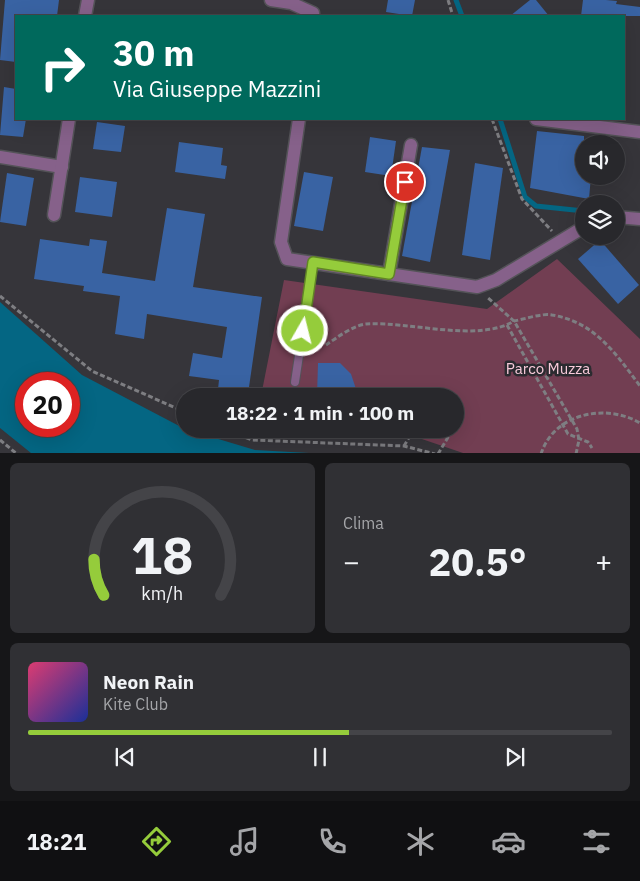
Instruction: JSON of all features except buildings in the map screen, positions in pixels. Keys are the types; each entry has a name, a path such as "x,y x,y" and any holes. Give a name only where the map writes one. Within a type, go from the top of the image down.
{"street":[{"path":"85,15 88,0"},
{"path":"271,0 291,3 313,15"},
{"path":"54,215 69,120"},
{"path":"299,120 281,242 287,259 477,287 496,280 575,232"},
{"path":"544,120 640,132"},
{"path":"389,274 412,145"},
{"path":"0,157 62,167"},
{"path":"625,218 640,219"}],"lane":[{"path":"295,382 313,262"}],"path":[{"path":"448,0 453,15"},
{"path":"492,120 522,199 560,241"},
{"path":"496,280 501,288 485,295 514,321 571,418 577,429 576,453"},
{"path":"0,296 92,371 176,408"},
{"path":"326,345 364,324 474,331 551,314 590,328 612,348 640,386"},
{"path":"507,325 568,434 578,440 588,442 592,448"},
{"path":"541,453 544,444 562,424 571,418 602,414 633,419 640,423"},
{"path":"247,438 252,440 404,446 433,453"},
{"path":"404,446 409,438"},
{"path":"438,453 447,438"},
{"path":"0,440 16,453"}],"green space":[{"name":"Parco Muzza","path":"557,259 640,339 640,453 463,453 419,438 464,438 464,388 263,388 284,280 487,309"}],"water":[{"path":"0,302 79,372 15,372 15,437 80,437 80,373 176,424 176,438 215,438 255,450 309,453 31,453 0,428"}],"waterway":[{"path":"456,0 462,15"},
{"path":"500,120 525,197 536,206 575,210"}],"route":[{"path":"303,331 313,262 389,274 405,182"}]}
